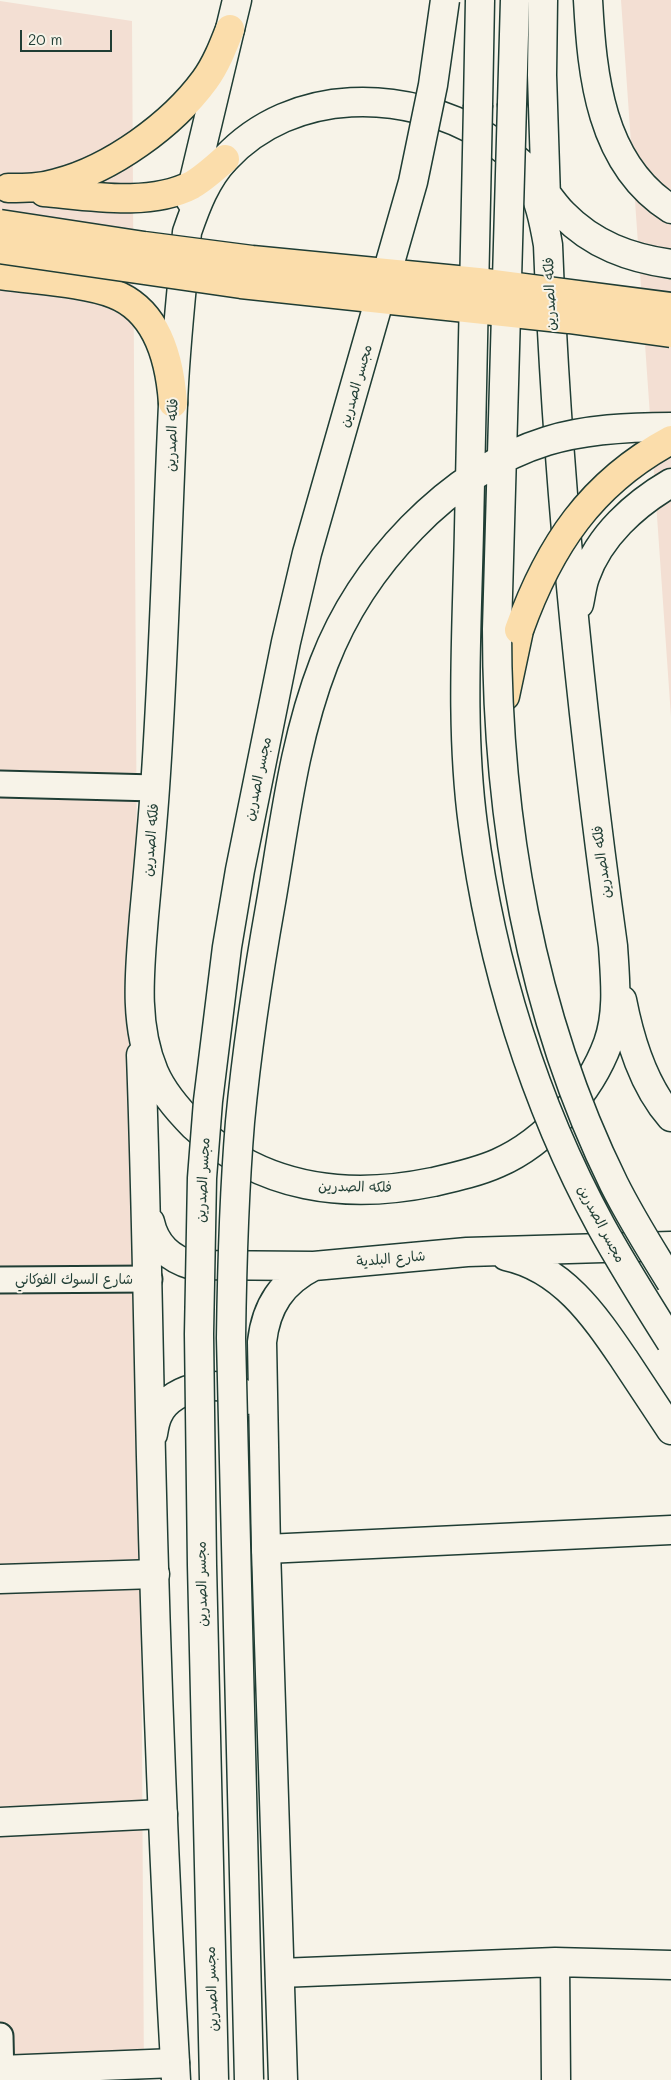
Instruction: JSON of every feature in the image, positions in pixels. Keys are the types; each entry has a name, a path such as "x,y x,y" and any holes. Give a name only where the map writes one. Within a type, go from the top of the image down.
{"highway":[{"path":"4,188 37,187 58,183 94,169 140,142 186,103 205,80 220,55 230,30"},
{"path":"4,188 113,198 151,196 193,184 225,159"},
{"path":"0,224 252,260 478,282 671,307"},
{"path":"0,249 241,284 569,319 671,333"},
{"path":"0,275 96,288 116,294 134,306 154,327 165,351 171,374 173,403"},
{"path":"502,760 503,704 510,664 522,622 544,569 569,527 608,483 639,459 671,440"}],"main road":[{"path":"187,232 193,184 237,0"},
{"name":"مجسر الصدرين","path":"214,2080 202,1575 199,1334 202,1178 209,1091 227,947 240,870 286,642 307,553 413,182 433,85 445,0"},
{"name":"مجسر الصدرين","path":"480,0 465,664 467,771 473,824 482,882 500,966 544,1103 600,1224 671,1342"},
{"path":"514,0 497,596 497,662 502,760 509,826 520,890 545,1001 582,1113 614,1185 671,1282"},
{"path":"543,0 542,75 548,246"},
{"path":"588,0 597,93 610,132 630,169 647,189 671,209"},
{"name":"فلكه الصدرين","path":"370,102 398,104 438,114 464,125 488,138 510,154 527,177 537,200 548,246 554,376 577,653 613,946 616,991 614,1021 608,1042 586,1084 562,1114 540,1136 501,1162 447,1179 392,1188 335,1189 306,1185 279,1177 244,1162 205,1135 184,1116 165,1093 154,1071 144,1039 139,987 155,788 166,593 173,403 187,232 195,208 206,185 225,159 255,134 288,116 306,109 327,105 370,102"},
{"path":"510,154 530,173 563,214 582,231 602,244 625,254 671,264"},
{"path":"248,2080 232,1357 232,1239 246,1063 284,820 301,736 323,665 349,609 390,551 441,502 482,472 526,449 548,441 610,430 671,427"},
{"path":"577,653 578,612 585,577 601,545 622,520 643,501 671,483"},
{"path":"613,946 626,1023 634,1048 643,1071 670,1124"},
{"path":"1,2074 175,2071 163,1814 151,1456 149,1279 139,987"},
{"name":"شارع البلدية","path":"146,1206 151,1228 161,1249 178,1261 192,1265 314,1266 467,1252 671,1246"},
{"path":"619,1248 658,1239 671,1232"},
{"path":"467,1252 508,1257 536,1266 556,1278 584,1304 671,1430"},
{"path":"283,2080 266,1549 262,1342 269,1310 277,1296 300,1273 314,1266"},
{"path":"151,1456 153,1431 158,1415 166,1404 186,1391 204,1387 221,1387 244,1394 255,1405 261,1420 264,1444"},
{"path":"266,1549 671,1530"},
{"path":"0,1579 155,1574"},
{"path":"0,1822 163,1814"},
{"path":"280,1974 555,1962 671,1965"},
{"path":"555,1962 556,2080"}],"street":[{"path":"0,784 155,788"},
{"name":"شارع السوك الفوكاني","path":"0,1280 149,1279"},
{"path":"0,2036 1,2074"}],"shaded area":[{"path":"621,0 671,0 671,717"},
{"path":"0,1 132,21 144,2080 0,2080"}]}
